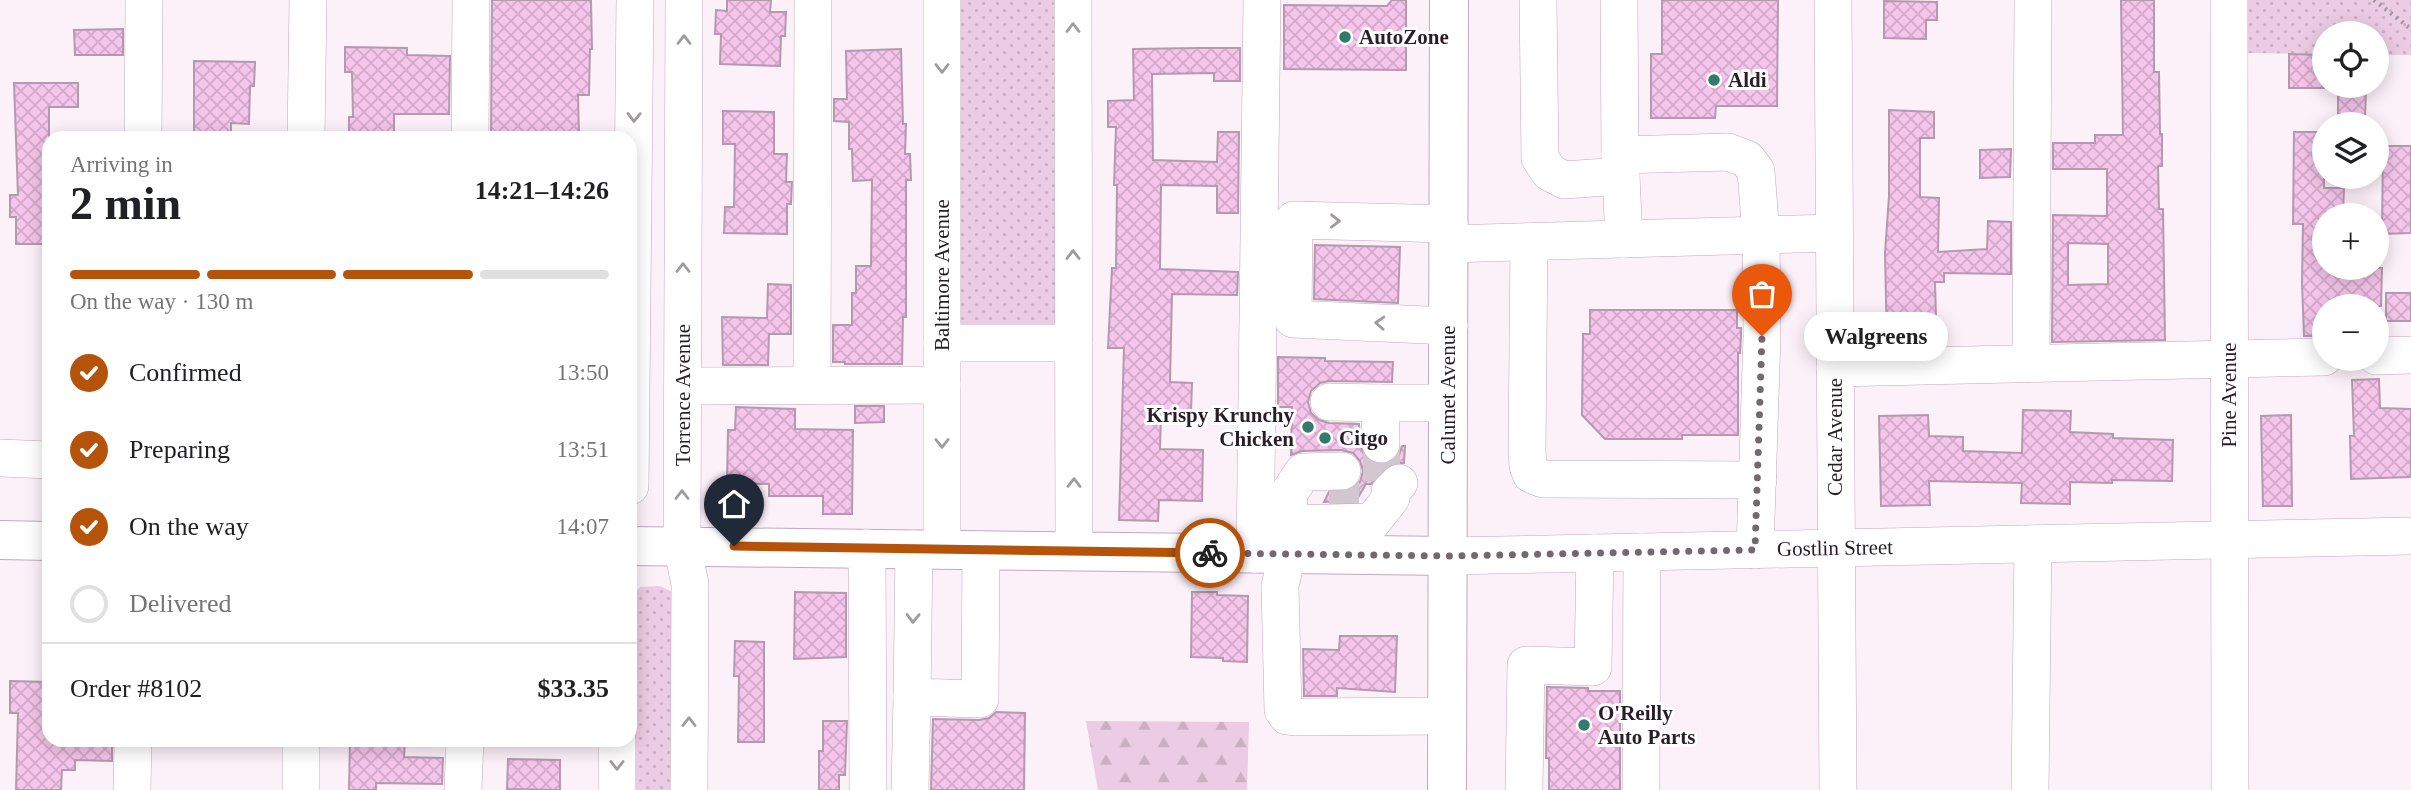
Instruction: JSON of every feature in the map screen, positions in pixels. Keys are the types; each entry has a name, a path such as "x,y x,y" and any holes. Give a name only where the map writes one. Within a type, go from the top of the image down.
{"main road":[{"name":"Calumet Avenue","path":"1447,790 1450,0"},
{"name":"Gostlin Street","path":"637,546 1074,551 1280,531 1448,556"},
{"path":"0,540 42,541"}],"street":[{"path":"143,131 144,0"},
{"path":"306,131 308,0"},
{"path":"470,131 471,0"},
{"path":"634,131 635,0"},
{"name":"Torrence Avenue","path":"684,0 682,546 690,584 689,790"},
{"path":"812,385 813,0"},
{"name":"Baltimore Avenue","path":"910,790 912,697 942,385 942,0"},
{"path":"1073,0 1074,551"},
{"path":"1262,0 1280,531 1283,710 1287,716 1447,716"},
{"path":"1538,0 1540,158 1549,172 1564,180 1620,166 1728,152 1747,159 1756,171 1761,235 1762,336 1755,550"},
{"path":"1619,0 1623,239"},
{"name":"Cedar Avenue","path":"1833,0 1838,790"},
{"path":"2031,364 2033,0"},
{"name":"Pine Avenue","path":"2228,0 2230,790"},
{"path":"1449,326 1293,319 1294,220 1529,242 1834,233"},
{"path":"1529,242 1527,451 1531,474 1543,479 1758,480"},
{"path":"942,343 1074,343"},
{"path":"2389,356 2411,355"},
{"path":"1835,368 2312,357"},
{"path":"683,386 942,385"},
{"path":"1329,402 1448,404"},
{"path":"1280,531 1372,522 1375,477 1389,403"},
{"path":"0,458 42,460"},
{"path":"1280,531 1303,472 1375,477"},
{"name":"Gostlin Street","path":"1448,556 2411,536"},
{"path":"2030,790 2033,544"},
{"path":"867,548 867,790"},
{"path":"912,697 980,699 981,550"},
{"path":"1641,790 1642,552"},
{"path":"1524,790 1526,665 1593,667 1595,553"},
{"path":"132,790 133,747"},
{"path":"301,747 301,790"},
{"path":"463,790 465,747"},
{"path":"617,747 617,790"}],"path":[{"path":"2374,0 2411,29"}],"green space":[{"path":"955,0 1058,0 1058,319 1047,328 962,328 957,323"},
{"path":"2246,0 2411,0 2411,55 2389,55 2389,21 2312,21 2312,54 2244,53"},
{"path":"660,586 672,592 677,790 624,790 629,747 637,747 637,590 640,587"},
{"path":"1086,721 1249,722 1247,790 1098,790"}],"building":[{"path":"492,0 591,0 589,95 578,95 579,131 491,131"},
{"path":"727,0 771,0 770,12 786,12 785,36 781,36 780,66 720,64 721,34 715,34 716,10 727,11"},
{"name":"AutoZone","path":"1392,0 1406,0 1406,70 1284,69 1284,5 1387,6"},
{"name":"Aldi","path":"1662,0 1778,0 1777,106 1716,106 1715,118 1651,118 1651,54 1662,54"},
{"path":"2121,0 2154,0 2154,72 2159,72 2162,134 2162,166 2158,166 2159,209 2163,209 2165,340 2052,342 2053,215 2107,216 2107,169 2053,169 2053,143 2095,143 2095,135 2123,135","holes":["2068,243 2108,244 2108,284 2068,285"]},
{"path":"1884,1 1937,2 1937,20 1926,20 1926,39 1884,38"},
{"path":"123,29 123,55 75,55 74,30"},
{"path":"345,47 407,48 407,55 450,56 449,114 394,114 394,131 349,131 349,117 353,117 352,72 345,72"},
{"path":"1240,48 1240,81 1214,81 1214,73 1152,74 1153,160 1217,162 1218,132 1239,132 1238,213 1217,213 1217,186 1161,185 1160,269 1238,272 1237,295 1172,294 1170,382 1192,383 1191,412 1161,412 1160,449 1203,450 1202,501 1159,500 1158,521 1119,520 1124,348 1108,348 1112,268 1116,268 1117,185 1114,185 1116,127 1108,127 1108,101 1134,100 1133,49"},
{"path":"901,49 903,124 906,124 905,154 910,154 911,180 906,180 906,317 903,317 902,364 833,362 833,325 852,325 852,293 856,293 856,266 871,266 872,180 853,181 849,122 834,121 834,99 847,99 846,51"},
{"path":"2289,54 2312,55 2312,88 2289,88"},
{"path":"194,61 255,62 254,86 250,86 249,124 231,123 231,131 194,131"},
{"path":"14,83 78,83 78,107 49,107 49,131 42,131 42,244 16,244 16,217 10,217 10,195 18,195"},
{"path":"2338,98 2366,98 2365,112 2338,112"},
{"path":"1889,110 1934,112 1934,138 1920,138 1920,197 1939,198 1938,252 1987,249 1988,221 2011,222 2011,274 1944,273 1944,282 1935,282 1936,317 1924,317 1924,345 1887,346 1885,253 1889,196"},
{"path":"723,111 774,112 774,154 787,154 786,182 792,182 791,204 787,204 787,234 724,233 725,207 734,207 735,144 723,144"},
{"path":"2294,132 2312,132 2312,189 2344,189 2343,203 2312,203 2312,280 2382,280 2381,294 2312,294 2312,336 2304,336 2303,224 2293,224"},
{"path":"2389,146 2411,146 2411,233 2389,234 2389,203 2382,203 2383,189 2389,189"},
{"path":"2011,149 2010,177 1980,178 1980,150"},
{"path":"1315,245 1400,247 1398,303 1314,299"},
{"path":"768,284 791,285 791,334 769,334 768,365 723,365 722,317 767,318"},
{"path":"2411,293 2411,321 2389,321 2389,294 2386,294"},
{"path":"1590,310 1737,310 1737,328 1741,328 1738,353 1738,435 1682,435 1682,439 1605,439 1582,415 1583,334 1590,334"},
{"path":"1278,357 1393,362 1392,382 1320,383 1311,391 1308,402 1311,413 1319,420 1359,424 1360,445 1370,462 1381,465 1391,462 1399,455 1402,446 1405,446 1404,463 1394,463 1384,468 1371,484 1366,484 1356,501 1324,502 1329,492 1352,489 1360,482 1363,471 1360,461 1353,453 1341,450 1302,451 1291,455 1292,407 1278,407"},
{"path":"2379,379 2380,408 2411,409 2411,477 2351,479 2350,436 2354,436 2352,380"},
{"path":"855,406 884,406 884,422 855,423"},
{"path":"736,407 795,409 795,429 853,430 852,514 823,514 823,496 769,496 769,484 727,483 728,430 735,430"},
{"path":"2023,410 2071,411 2070,432 2113,434 2113,438 2173,440 2172,481 2070,482 2070,504 2021,503 2022,483 1929,481 1930,505 1881,506 1879,416 1928,415 1929,436 1963,437 1963,451 2022,453"},
{"path":"2291,415 2292,506 2263,506 2261,416"},
{"path":"795,592 846,593 846,657 794,659"},
{"path":"1192,592 1248,596 1247,662 1191,657"},
{"path":"1340,636 1397,636 1395,692 1337,688 1337,696 1304,696 1303,649 1339,650"},
{"path":"735,641 764,642 764,742 738,742 739,676 734,676"},
{"path":"10,681 42,682 42,747 112,747 112,761 75,760 75,770 62,770 61,790 16,790 18,713 10,713"},
{"name":"O'Reilly Auto Parts","path":"1547,687 1620,691 1620,790 1549,790 1549,758 1546,758"},
{"path":"996,712 1025,713 1024,790 931,790 933,719 979,720 989,718"},
{"path":"823,721 847,721 845,775 839,775 839,790 819,790 819,751 823,751"},
{"path":"350,747 405,747 404,757 443,758 442,784 376,783 376,790 349,790"},
{"path":"508,759 560,760 560,790 507,789"}],"tunnel":[{"path":"1381,444 1382,484"},
{"path":"1329,494 1359,494"}],"way so far":[{"path":"1210,553 1448,556 1755,550 1762,336"}],"place":[{"name":"AutoZone","path":"1345,37"},
{"name":"Aldi","path":"1714,80"},
{"name":"Walgreens","path":"1762,336"},
{"name":"Krispy Krunchy Chicken","path":"1308,427"},
{"name":"Citgo","path":"1325,438"},
{"name":"O'Reilly Auto Parts","path":"1584,725"}],"route":[{"path":"734,546 1210,553"}]}
